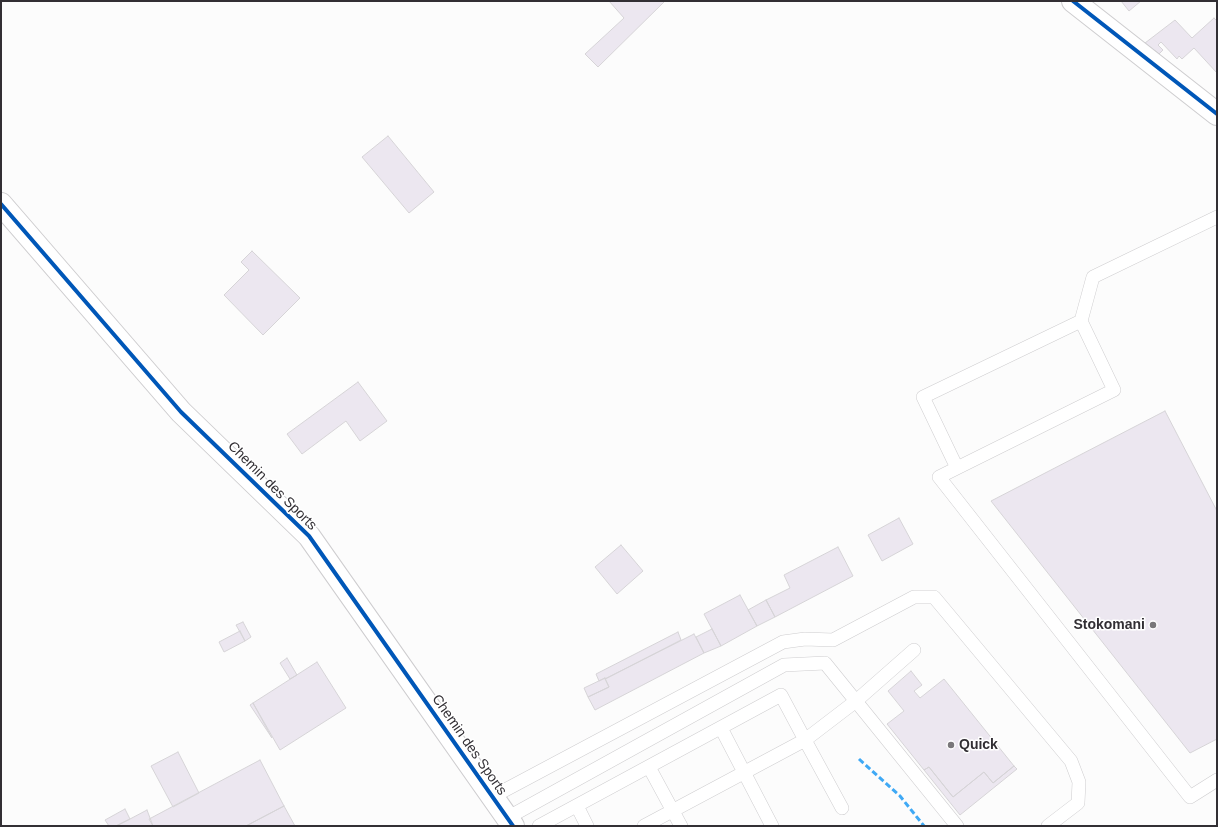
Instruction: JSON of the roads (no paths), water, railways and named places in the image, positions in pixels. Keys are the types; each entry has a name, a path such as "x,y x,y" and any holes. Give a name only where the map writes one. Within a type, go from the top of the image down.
{"street":[{"path":"1073,1 1217,114"},
{"name":"Chemin des Sports","path":"1,204 181,412 309,536 510,822"}],"lane":[{"path":"1217,217 1093,277 1081,321 1114,390 939,477 1190,797 1217,780"},
{"path":"957,468 923,397 1081,321"},
{"path":"492,797 783,642 805,639 833,640 914,597 934,597 1071,761 1079,782 1078,803 1048,826"},
{"path":"644,826 805,740 856,701 914,650"},
{"path":"510,822 784,665 825,663 957,826"},
{"path":"539,826 782,695 842,808"},
{"path":"721,728 772,826"},
{"path":"649,767 681,826"},
{"path":"577,806 587,826"}],"place":[{"name":"Stokomani","path":"1153,625"},
{"name":"Quick","path":"951,745"}]}
